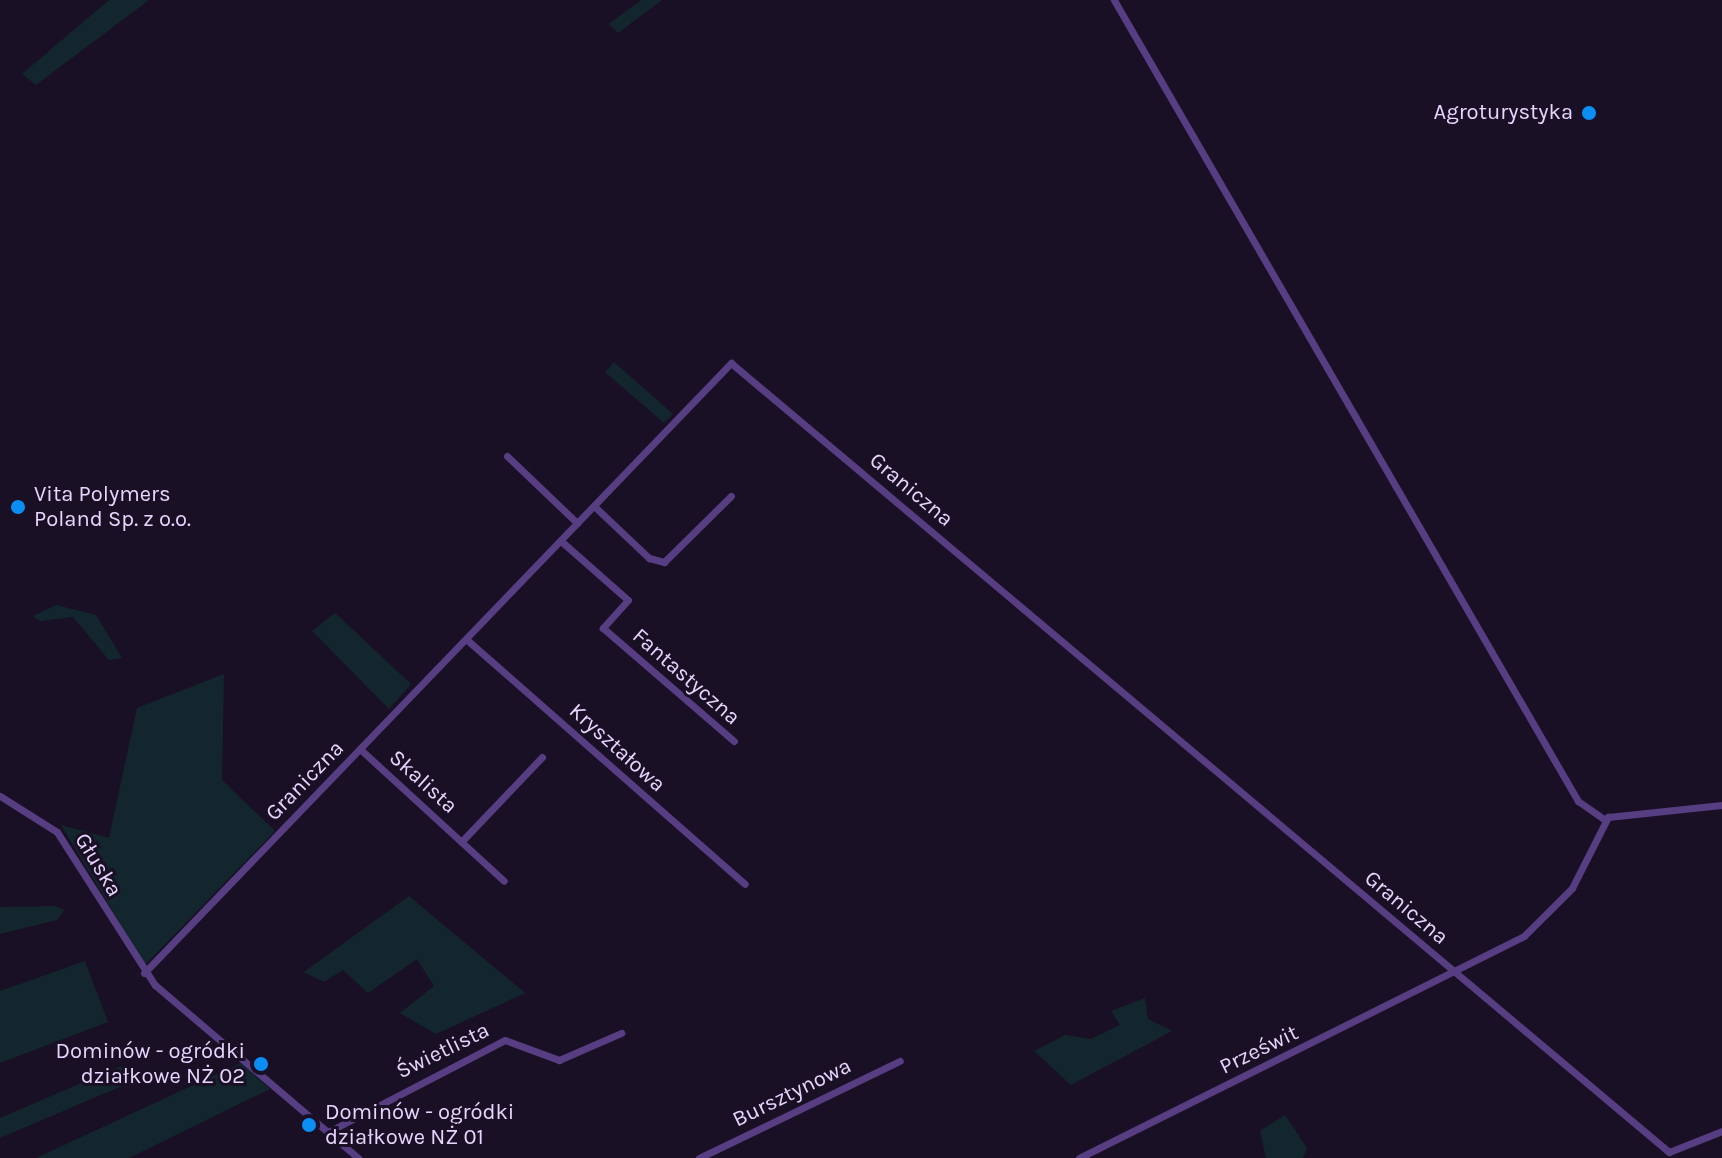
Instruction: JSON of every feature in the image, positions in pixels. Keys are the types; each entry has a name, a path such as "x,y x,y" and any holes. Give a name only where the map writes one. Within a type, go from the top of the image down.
{"street":[{"path":"1114,0 1578,801 1605,820 1722,805"},
{"name":"Graniczna","path":"144,973 731,363 1669,1152 1722,1131"},
{"path":"507,456 577,523"},
{"path":"594,506 656,563 671,558 731,496"},
{"name":"Fantastyczna","path":"561,541 628,600 603,628 734,741"},
{"name":"Kryształowa","path":"466,639 745,884"},
{"name":"Skalista","path":"360,749 504,881"},
{"name":"Skalista","path":"462,841 542,757"},
{"name":"Głuska","path":"0,796 54,829 144,973 358,1158"},
{"name":"Prześwit","path":"1079,1158 1524,936 1555,910 1595,853 1605,820"},
{"name":"Świetlista","path":"328,1132 505,1040 559,1060 621,1033"},
{"name":"Bursztynowa","path":"699,1158 900,1061"}],"shaded area":[{"path":"109,0 149,0 36,85 22,74"},
{"path":"641,0 662,0 618,33 609,24"},
{"path":"614,362 673,414 664,423 605,372"},
{"path":"56,605 96,615 122,658 109,660 73,617 40,621 33,616"},
{"path":"335,613 411,684 389,709 312,631"},
{"path":"224,674 222,780 275,831 145,965 61,825 109,838 137,708"},
{"path":"409,896 525,993 436,1034 400,1013 434,986 417,959 368,993 343,970 324,982 304,972"},
{"path":"55,906 64,910 57,920 0,934 0,907"},
{"path":"85,961 108,1022 0,1063 0,991"},
{"path":"1145,998 1148,1019 1172,1031 1071,1085 1034,1051 1065,1035 1091,1039 1120,1025 1111,1011"},
{"path":"241,1063 270,1089 129,1158 36,1158"},
{"path":"121,1066 129,1083 0,1138 0,1118"},
{"path":"1285,1115 1307,1148 1303,1158 1266,1158 1260,1131"}],"place":[{"name":"Agroturystyka","path":"1589,113"},
{"name":"Vita Polymers Poland Sp. z o.o.","path":"18,507"},
{"name":"Dominów - ogródki działkowe NŻ 02","path":"261,1064"},
{"name":"Dominów - ogródki działkowe NŻ 01","path":"309,1125"}]}
